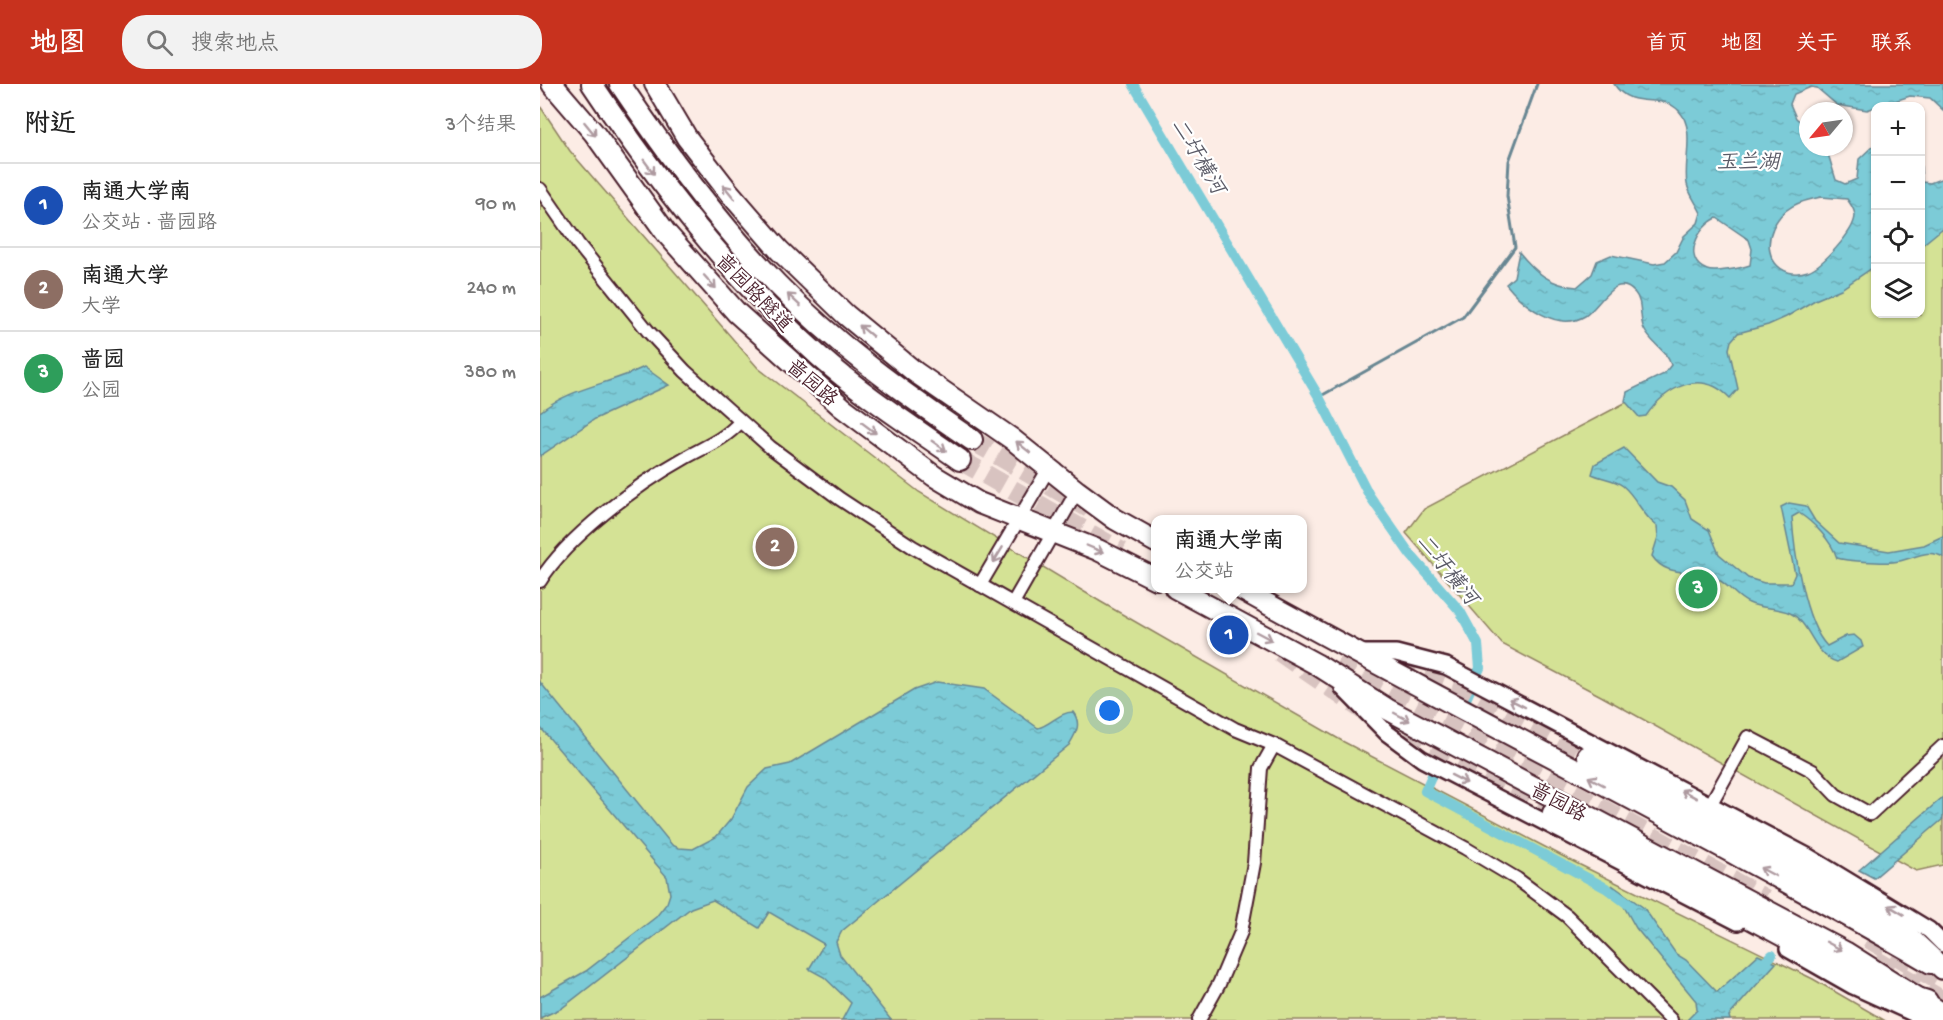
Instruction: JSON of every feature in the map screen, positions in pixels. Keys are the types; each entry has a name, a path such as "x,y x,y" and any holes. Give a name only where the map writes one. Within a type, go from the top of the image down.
{"main road":[{"name":"啬园路","path":"552,84 594,133 666,233 737,313 842,407 934,476 979,503 1098,550 1151,577"},
{"path":"585,84 632,143"},
{"name":"啬园路隧道","path":"592,84 632,143 712,248 759,300 822,358 960,460"},
{"name":"啬园路隧道","path":"620,84 683,173 778,284 830,333 898,389 972,440"},
{"path":"625,84 636,108"},
{"path":"655,84 687,138 778,250 846,315 915,372 1012,439 1115,519 1151,540"},
{"name":"啬园路","path":"1184,593 1316,664 1387,709 1845,952 1927,1011 1943,1014"},
{"name":"啬园路","path":"1248,593 1356,653 1820,899 1943,969"},
{"path":"1588,756 1797,866 1894,923 1943,969"},
{"path":"1553,813 1927,1011"}],"street":[{"path":"540,189 578,243 648,331 685,371 770,447 840,499 913,547 1235,729 1274,745 1466,848 1517,879 1567,916 1671,1020"},
{"path":"540,580 591,525 637,488 684,458 729,434 740,422"},
{"path":"980,585 1049,468"},
{"path":"1013,603 1077,491"},
{"path":"1356,653 1396,652 1446,666 1807,856 1929,930 1943,944"},
{"path":"1316,664 1387,733 1422,759 1764,936 1853,986 1927,1011"},
{"path":"1710,805 1748,737 1813,771 1836,795 1870,814 1943,746"},
{"path":"1199,1020 1219,984 1241,932 1254,863 1261,768 1274,745"}],"green space":[{"path":"540,106 570,151 758,368 919,492 1101,602 1344,742 1570,860 1813,979 1884,1020 540,1020"},
{"path":"1943,210 1943,865 1916,871 1601,696 1502,644 1406,533 1424,509 1676,376 1775,299 1871,248 1871,318 1925,318 1925,220"}],"water":[{"name":"玉兰湖","path":"1614,84 1943,84 1943,110 1930,98 1910,96 1892,102 1871,102 1871,109 1867,110 1853,108 1853,102 1833,102 1817,88 1811,87 1794,94 1790,104 1799,120 1799,156 1829,156 1836,180 1845,184 1857,179 1859,159 1871,148 1871,269 1841,289 1815,300 1786,317 1768,325 1738,333 1731,341 1729,349 1738,389 1730,398 1719,389 1707,384 1685,385 1663,397 1646,416 1639,417 1625,401 1627,392 1664,374 1671,365 1666,355 1650,339 1644,329 1639,301 1635,293 1628,287 1614,288 1585,316 1563,321 1541,314 1521,300 1506,284 1514,277 1519,252 1544,277 1559,284 1577,287 1592,274 1597,261 1611,255 1654,264 1665,262 1676,252 1684,236 1698,223 1701,213 1687,184 1688,136 1684,118 1672,105 1629,97","holes":["1821,197 1847,199 1854,209 1853,223 1836,248 1821,263 1808,271 1798,273 1781,269 1775,263 1769,247 1770,238 1781,215 1792,206","1717,218 1749,240 1752,249 1750,265 1716,271 1707,270 1695,259 1695,243 1699,235 1710,222"]},
{"path":"1943,178 1943,228 1925,243 1925,182"},
{"path":"644,367 669,385 595,419 540,456 540,412 564,397"},
{"path":"1624,448 1657,482 1671,487 1685,500 1692,519 1709,530 1719,554 1748,578 1764,583 1791,583 1795,574 1781,507 1789,503 1806,506 1815,521 1839,543 1889,551 1924,545 1943,536 1943,557 1931,553 1888,562 1837,558 1821,532 1799,513 1792,517 1795,548 1806,604 1819,635 1827,646 1846,636 1854,635 1861,641 1863,647 1837,662 1822,653 1803,624 1790,613 1749,603 1715,578 1665,568 1658,563 1652,556 1658,537 1657,526 1623,486 1592,474 1595,464"},
{"path":"540,682 672,845 679,848 693,849 716,837 731,819 748,787 767,769 790,764 914,690 937,682 984,689 1038,728 1063,714 1073,712 1078,725 1069,745 842,931 836,942 840,955 891,1020 842,1020 851,1003 824,977 809,969 824,944 769,912 759,928 713,900 691,908 562,1008 540,1018 540,997 586,971 656,917 667,903 670,894 667,877 540,727"},
{"path":"1943,797 1943,819 1874,878 1859,870"},
{"path":"1612,885 1644,908 1676,954 1686,960 1717,992 1758,955 1776,963 1729,1016 1730,1020 1687,1020 1697,1010 1696,1001 1636,928"}],"waterway":[{"name":"二圩横河","path":"1133,84 1319,397 1369,495 1410,554 1460,611 1478,644 1480,668 1425,791 1606,888 1629,905"},
{"path":"1319,397 1463,317 1515,247 1507,196 1509,161 1537,84"},
{"path":"1759,968 1772,955"}],"tunnel":[{"path":"972,440 1089,508"},
{"path":"960,460 1122,552"},
{"path":"1280,652 1380,722 1553,813"},
{"path":"1369,652 1458,686 1588,756"},
{"path":"1335,666 1508,757 1765,899"},
{"path":"1868,938 1943,983"},
{"path":"1875,960 1943,1001"}],"place":[{"name":"南通大学","path":"775,547"},
{"name":"啬园","path":"1698,589"},
{"name":"南通大学南","path":"1229,635"}]}
